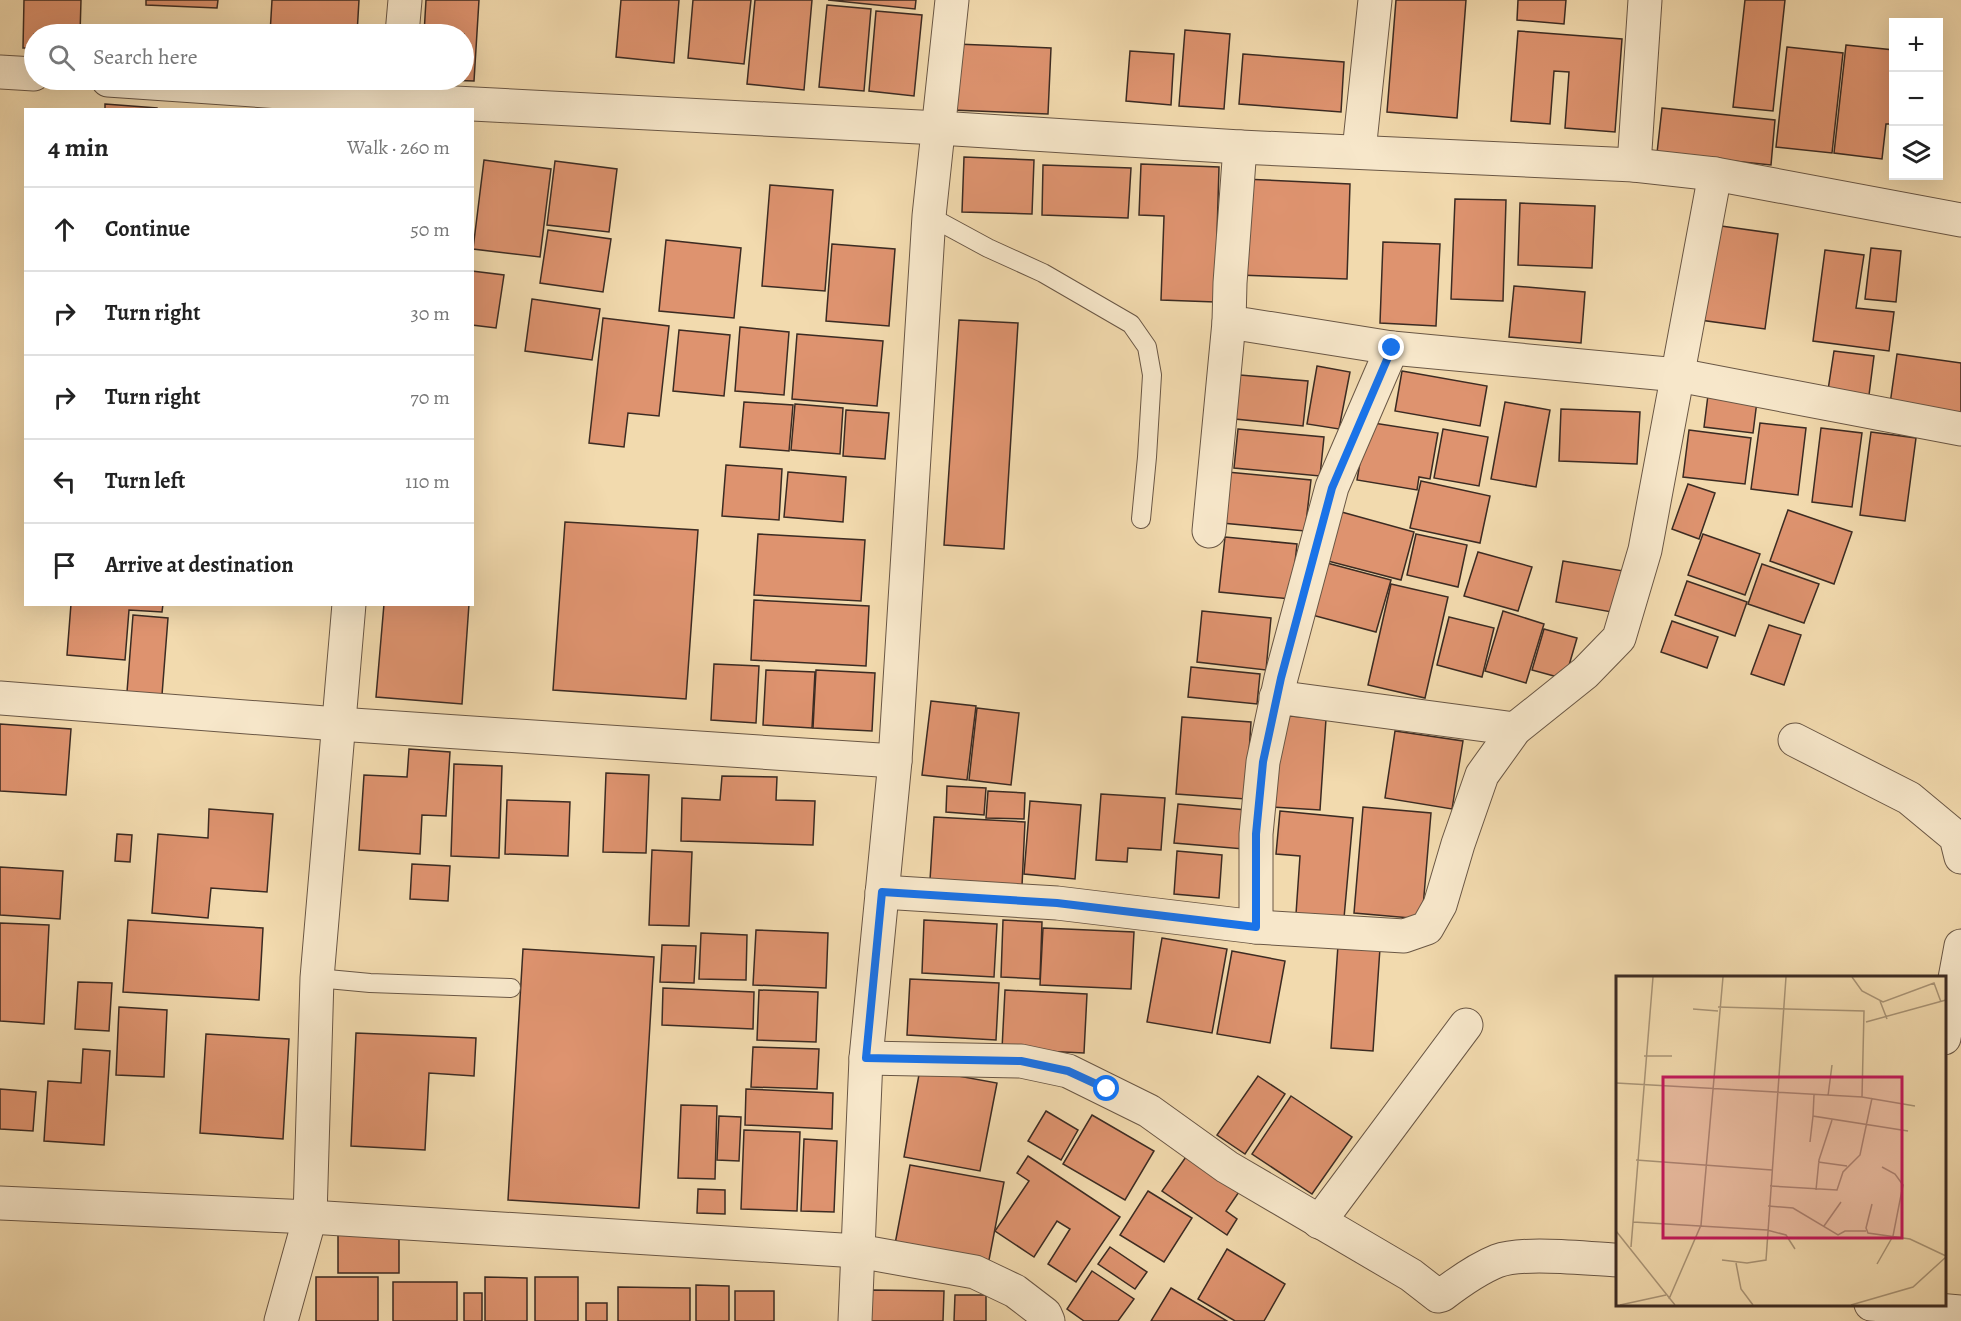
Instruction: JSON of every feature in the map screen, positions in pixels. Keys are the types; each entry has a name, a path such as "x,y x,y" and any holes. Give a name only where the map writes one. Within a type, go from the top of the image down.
{"street":[{"path":"403,24 405,0"},
{"path":"855,1321 866,1058 895,761 929,216 952,0"},
{"path":"1359,151 1375,0"},
{"path":"1634,165 1645,0"},
{"path":"0,72 24,73"},
{"path":"288,90 1240,147 1634,165 1715,174 1961,220"},
{"path":"1209,531 1229,322 1240,147"},
{"path":"882,892 1057,903 1256,927 1404,936 1427,928 1440,905 1482,775 1515,729 1585,673 1619,638 1645,550 1715,174"},
{"path":"1229,322 1392,348 1678,375 1961,429"},
{"path":"1256,927 1256,834 1263,762 1276,697 1332,488 1392,348"},
{"path":"281,1321 310,1217 317,978 349,606"},
{"path":"1276,697 1515,729"},
{"path":"0,698 338,724 895,761"},
{"path":"1795,740 1909,798 1956,837 1961,857"},
{"path":"1946,1027 1961,946"},
{"path":"1319,1222 1466,1025"},
{"path":"866,1058 1021,1061 1068,1071 1149,1111 1227,1167 1411,1275 1438,1296 1466,1277 1498,1261 1523,1257 1616,1260"},
{"path":"0,1203 310,1217 858,1251 975,1272 1015,1292 1045,1314 1048,1321"},
{"path":"1881,1309 1961,1312"}],"lane":[{"path":"929,216 988,248 1043,273 1131,324 1147,347 1152,375 1141,519"},
{"path":"317,978 370,983 511,988"}],"building":[{"path":"24,0 81,0 80,24 24,24 23,48"},
{"path":"146,0 218,0 217,8 146,5"},
{"path":"272,0 359,0 358,24 271,24"},
{"path":"426,0 479,0 474,81 474,24 425,24"},
{"path":"621,0 679,0 674,63 616,57"},
{"path":"693,0 751,0 744,64 688,58"},
{"path":"755,0 812,0 804,90 747,84"},
{"path":"828,0 916,0 915,9"},
{"path":"1396,0 1466,0 1457,118 1387,112"},
{"path":"1518,0 1566,0 1564,24 1517,20"},
{"path":"1745,0 1785,0 1773,111 1733,107"},
{"path":"827,5 871,9 864,91 819,87"},
{"path":"876,11 922,15 914,96 869,91"},
{"path":"1185,30 1230,34 1224,109 1179,106"},
{"path":"1518,31 1622,39 1615,132 1565,128 1569,72 1554,71 1550,124 1511,121"},
{"path":"956,44 1051,48 1048,114 953,110"},
{"path":"1846,45 1889,49 1889,124 1886,124 1882,159 1834,153"},
{"path":"1787,47 1843,53 1832,153 1776,147"},
{"path":"1130,51 1174,54 1171,105 1126,101"},
{"path":"1243,54 1344,62 1341,112 1239,104"},
{"path":"105,104 157,108 105,108"},
{"path":"1662,108 1775,120 1771,165 1657,153"},
{"path":"964,157 1034,160 1032,214 962,212"},
{"path":"484,160 551,169 540,257 474,249"},
{"path":"555,161 617,169 609,232 547,225"},
{"path":"1141,164 1219,167 1215,302 1161,300 1164,216 1139,215"},
{"path":"1043,165 1131,168 1128,218 1042,215"},
{"path":"1243,179 1350,184 1347,279 1239,275"},
{"path":"770,185 833,190 825,291 762,286"},
{"path":"1455,199 1506,200 1503,301 1451,299"},
{"path":"1520,203 1595,206 1592,268 1518,265"},
{"path":"1714,225 1778,234 1765,329 1700,320"},
{"path":"548,230 611,239 603,292 540,283"},
{"path":"666,240 741,248 734,318 659,311"},
{"path":"1383,242 1440,244 1436,326 1380,323"},
{"path":"832,244 895,249 889,326 826,321"},
{"path":"1871,248 1901,251 1896,302 1865,299"},
{"path":"1825,250 1864,255 1856,308 1894,312 1889,351 1813,341"},
{"path":"474,271 504,275 496,328 474,325"},
{"path":"1514,286 1585,292 1581,343 1509,337"},
{"path":"532,299 600,309 592,360 525,351"},
{"path":"603,318 669,326 659,416 628,413 624,447 589,443"},
{"path":"959,320 1018,323 1004,549 944,545"},
{"path":"740,327 789,332 784,395 735,391"},
{"path":"679,330 730,335 724,396 673,391"},
{"path":"797,334 883,341 877,406 792,399"},
{"path":"1834,351 1874,356 1869,395 1828,390"},
{"path":"1897,354 1961,363 1961,414 1890,404"},
{"path":"1317,366 1350,372 1339,429 1307,424"},
{"path":"1402,371 1487,386 1480,426 1395,411"},
{"path":"1240,375 1308,381 1303,426 1235,419"},
{"path":"1709,387 1758,393 1753,433 1704,427"},
{"path":"744,402 793,405 789,451 740,447"},
{"path":"1505,402 1550,410 1536,487 1491,479"},
{"path":"795,404 843,408 840,454 791,450"},
{"path":"1561,409 1640,412 1637,464 1559,461"},
{"path":"846,410 889,413 885,459 843,456"},
{"path":"1367,422 1438,433 1430,479 1419,477 1417,490 1357,480"},
{"path":"1760,423 1806,428 1798,495 1751,489"},
{"path":"1821,428 1862,433 1852,507 1812,502"},
{"path":"1238,429 1324,437 1320,476 1234,468"},
{"path":"1443,429 1488,437 1479,486 1434,478"},
{"path":"1689,430 1751,438 1745,484 1683,477"},
{"path":"1871,432 1916,438 1905,521 1860,515"},
{"path":"726,465 782,469 779,520 722,516"},
{"path":"788,472 846,477 843,522 784,517"},
{"path":"1227,472 1311,480 1305,531 1222,523"},
{"path":"1421,481 1490,496 1480,543 1410,528"},
{"path":"1688,484 1715,493 1699,539 1672,529"},
{"path":"1788,510 1852,532 1834,584 1770,561"},
{"path":"1338,511 1414,532 1401,580 1324,560"},
{"path":"565,522 698,530 686,699 553,690"},
{"path":"758,534 865,540 861,601 754,595"},
{"path":"1416,534 1467,545 1458,587 1407,575"},
{"path":"1703,534 1760,554 1745,595 1688,575"},
{"path":"1225,537 1297,544 1291,599 1219,592"},
{"path":"1478,552 1532,567 1518,611 1464,596"},
{"path":"1563,561 1624,571 1617,613 1556,602"},
{"path":"1327,563 1391,580 1376,632 1312,615"},
{"path":"1762,564 1819,584 1804,623 1748,604"},
{"path":"1687,581 1747,602 1735,636 1675,615"},
{"path":"1391,584 1448,597 1425,698 1368,685"},
{"path":"754,600 869,606 866,666 751,660"},
{"path":"71,606 163,606 162,612 129,610 125,660 67,655"},
{"path":"384,606 469,606 462,704 376,697"},
{"path":"1202,611 1271,618 1266,670 1197,662"},
{"path":"1503,611 1544,624 1526,683 1485,671"},
{"path":"133,615 168,618 162,695 127,692"},
{"path":"1449,617 1494,628 1482,677 1437,665"},
{"path":"1672,621 1718,637 1707,668 1661,652"},
{"path":"1769,625 1801,635 1784,685 1751,674"},
{"path":"1544,629 1577,638 1565,679 1532,670"},
{"path":"714,664 759,666 756,723 711,720"},
{"path":"1191,667 1260,674 1257,704 1188,697"},
{"path":"766,670 815,672 812,728 763,725"},
{"path":"816,670 875,673 872,731 813,728"},
{"path":"931,701 976,706 967,780 922,775"},
{"path":"977,708 1019,713 1011,785 969,780"},
{"path":"1278,715 1326,719 1320,810 1272,807"},
{"path":"1182,717 1251,722 1246,799 1176,794"},
{"path":"0,724 71,729 66,795 0,791"},
{"path":"1395,731 1463,741 1452,809 1385,798"},
{"path":"409,749 450,752 446,816 422,815 420,854 359,850 364,775 407,777"},
{"path":"454,764 502,766 499,858 451,856"},
{"path":"606,773 649,775 646,853 603,852"},
{"path":"722,776 777,777 776,800 815,801 813,845 681,841 682,798 720,800"},
{"path":"947,786 986,788 984,815 946,812"},
{"path":"988,791 1025,793 1024,819 986,818"},
{"path":"1101,794 1165,798 1161,850 1128,848 1127,862 1096,860"},
{"path":"507,800 570,802 568,856 505,854"},
{"path":"1030,801 1081,805 1075,879 1024,874"},
{"path":"1178,804 1247,810 1244,849 1174,843"},
{"path":"1363,807 1431,813 1422,919 1354,913"},
{"path":"209,809 273,814 267,892 211,888 208,918 152,913 158,834 208,838"},
{"path":"1280,811 1353,818 1344,918 1296,914 1300,856 1276,854"},
{"path":"934,817 1025,822 1022,886 930,880"},
{"path":"117,834 132,835 130,862 115,861"},
{"path":"652,850 692,852 689,926 649,925"},
{"path":"1177,851 1222,855 1219,898 1174,894"},
{"path":"412,864 450,866 448,901 410,899"},
{"path":"0,867 63,871 60,919 0,915"},
{"path":"128,920 263,928 259,1000 123,992"},
{"path":"924,920 997,924 994,977 922,973"},
{"path":"1003,920 1042,922 1040,979 1001,977"},
{"path":"0,923 49,925 44,1024 0,1021"},
{"path":"1043,928 1134,932 1131,989 1040,985"},
{"path":"756,930 828,933 826,988 753,985"},
{"path":"701,933 747,935 746,980 699,979"},
{"path":"1162,938 1227,949 1212,1033 1147,1022"},
{"path":"662,945 696,946 694,983 660,982"},
{"path":"1338,945 1380,948 1373,1051 1331,1048"},
{"path":"523,949 654,957 639,1208 508,1200"},
{"path":"1232,951 1285,961 1270,1043 1217,1034"},
{"path":"910,979 999,983 996,1040 907,1035"},
{"path":"78,982 112,983 109,1031 75,1029"},
{"path":"663,988 754,992 753,1029 662,1025"},
{"path":"759,990 818,992 816,1042 757,1040"},
{"path":"1005,990 1087,994 1084,1053 1002,1049"},
{"path":"119,1007 167,1010 164,1077 116,1075"},
{"path":"356,1033 476,1038 474,1076 429,1073 425,1150 351,1146"},
{"path":"206,1034 289,1039 283,1139 200,1133"},
{"path":"753,1047 819,1049 817,1089 751,1087"},
{"path":"83,1049 110,1051 104,1145 44,1141 48,1081 81,1083"},
{"path":"920,1069 997,1083 980,1171 904,1157"},
{"path":"1258,1076 1285,1094 1245,1154 1217,1135"},
{"path":"0,1089 36,1092 33,1131 0,1129"},
{"path":"746,1089 833,1093 832,1129 745,1125"},
{"path":"1291,1096 1352,1137 1312,1194 1252,1154"},
{"path":"681,1105 717,1106 715,1179 678,1178"},
{"path":"1046,1111 1078,1130 1061,1160 1028,1141"},
{"path":"1092,1115 1154,1151 1125,1200 1063,1164"},
{"path":"719,1116 741,1117 739,1161 717,1160"},
{"path":"744,1130 800,1132 797,1211 741,1209"},
{"path":"804,1139 837,1141 834,1212 801,1211"},
{"path":"1188,1154 1241,1189 1226,1211 1237,1219 1227,1235 1162,1191"},
{"path":"1028,1156 1120,1217 1076,1282 1048,1264 1070,1229 1057,1221 1034,1257 995,1231 1029,1181 1017,1173"},
{"path":"910,1165 1004,1182 989,1260 895,1244"},
{"path":"698,1189 725,1190 725,1214 697,1213"},
{"path":"1148,1191 1192,1218 1164,1262 1120,1235"},
{"path":"338,1233 399,1233 399,1273 338,1273"},
{"path":"1110,1247 1147,1272 1135,1289 1098,1264"},
{"path":"1227,1249 1285,1284 1264,1321 1235,1321 1198,1299"},
{"path":"1092,1271 1134,1299 1118,1321 1084,1321 1067,1309"},
{"path":"316,1277 378,1277 378,1321 316,1321"},
{"path":"485,1277 527,1278 527,1321 485,1321"},
{"path":"535,1277 578,1277 578,1321 535,1321"},
{"path":"393,1282 457,1282 457,1321 393,1321"},
{"path":"696,1285 729,1286 729,1321 696,1321"},
{"path":"618,1287 690,1288 690,1321 618,1321"},
{"path":"1171,1288 1227,1321 1151,1321"},
{"path":"871,1290 944,1291 943,1321 871,1321"},
{"path":"735,1291 774,1291 774,1321 735,1321"},
{"path":"464,1293 482,1293 482,1321 464,1321"},
{"path":"955,1295 986,1295 986,1321 954,1321"},
{"path":"586,1303 607,1303 607,1321 586,1321"}],"route":[{"path":"1107,1089 1068,1071 1021,1061 866,1058 882,892 1057,903 1256,927 1256,834 1263,762 1281,678 1332,488 1392,348"}]}
